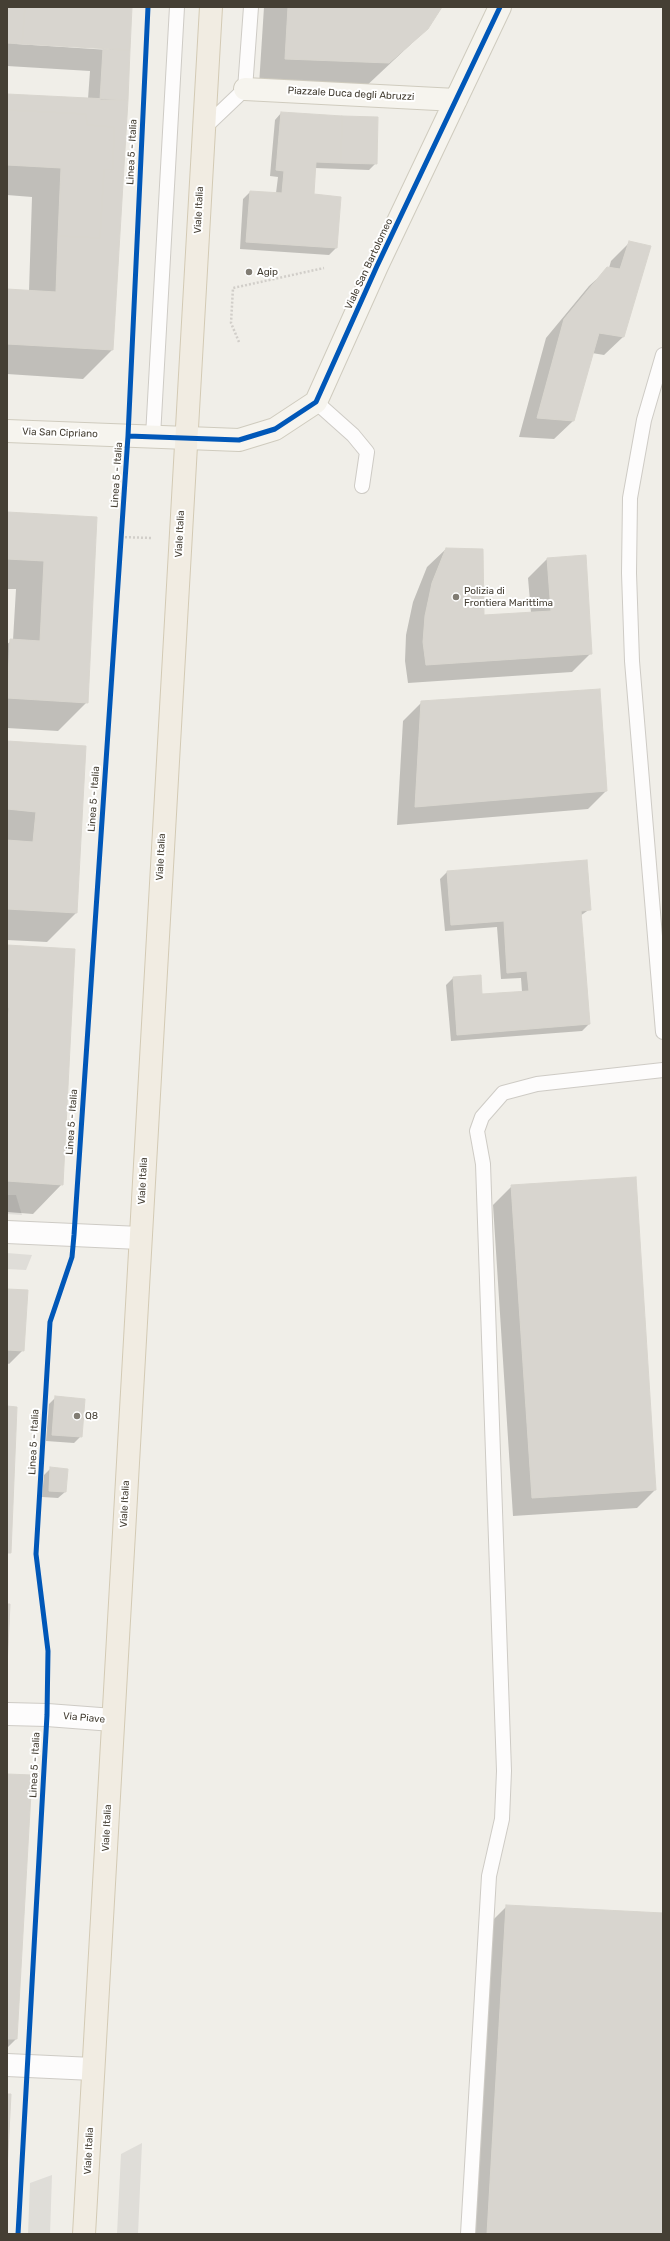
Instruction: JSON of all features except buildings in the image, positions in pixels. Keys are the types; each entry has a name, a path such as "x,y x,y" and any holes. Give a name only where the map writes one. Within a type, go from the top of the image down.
{"main road":[{"name":"Viale Italia","path":"84,2234 185,437 211,7"},
{"name":"Viale San Bartolomeo","path":"316,402 377,266 500,7"},
{"name":"Piazzale Duca degli Abruzzi","path":"245,88 456,100"},
{"path":"185,437 239,440 275,429 316,402"},
{"name":"Via San Cipriano","path":"7,431 185,437"}],"street":[{"path":"7,1232 140,1238"},
{"name":"Via Piave","path":"7,1714 113,1720"},
{"path":"7,2065 93,2070"}],"lane":[{"path":"153,436 177,7"},
{"path":"204,128 245,88 251,7"},
{"path":"663,355 644,420 630,498 629,573 632,660 663,1032"},
{"path":"316,402 368,452 362,486"},
{"path":"468,2234 489,1876 502,1819 504,1771 483,1164 477,1132 482,1117 502,1093 537,1084 663,1070"}],"path":[{"path":"239,342 231,322 232,288 324,268"},
{"path":"121,545 122,529"},
{"path":"121,537 152,538"}],"shaded area":[{"path":"7,1195 16,1195 22,1215 7,1214"},
{"path":"7,1253 32,1255 26,1270 7,1269"},
{"path":"142,2143 138,2234 117,2234 121,2154"},
{"path":"52,2175 50,2234 28,2234 30,2183"}],"cycle path":[{"name":"Linea 5 - Italia","path":"18,2234 47,1715 48,1651 36,1554 50,1322 72,1257 74,1235 128,436 148,7"},
{"name":"Linea 5 - Italia","path":"128,436 239,440 275,429 316,402 377,266 500,7"}],"place":[{"name":"Agip","path":"249,272"},
{"name":"Polizia di Frontiera Marittima","path":"456,597"},
{"name":"Q8","path":"77,1416"}]}
